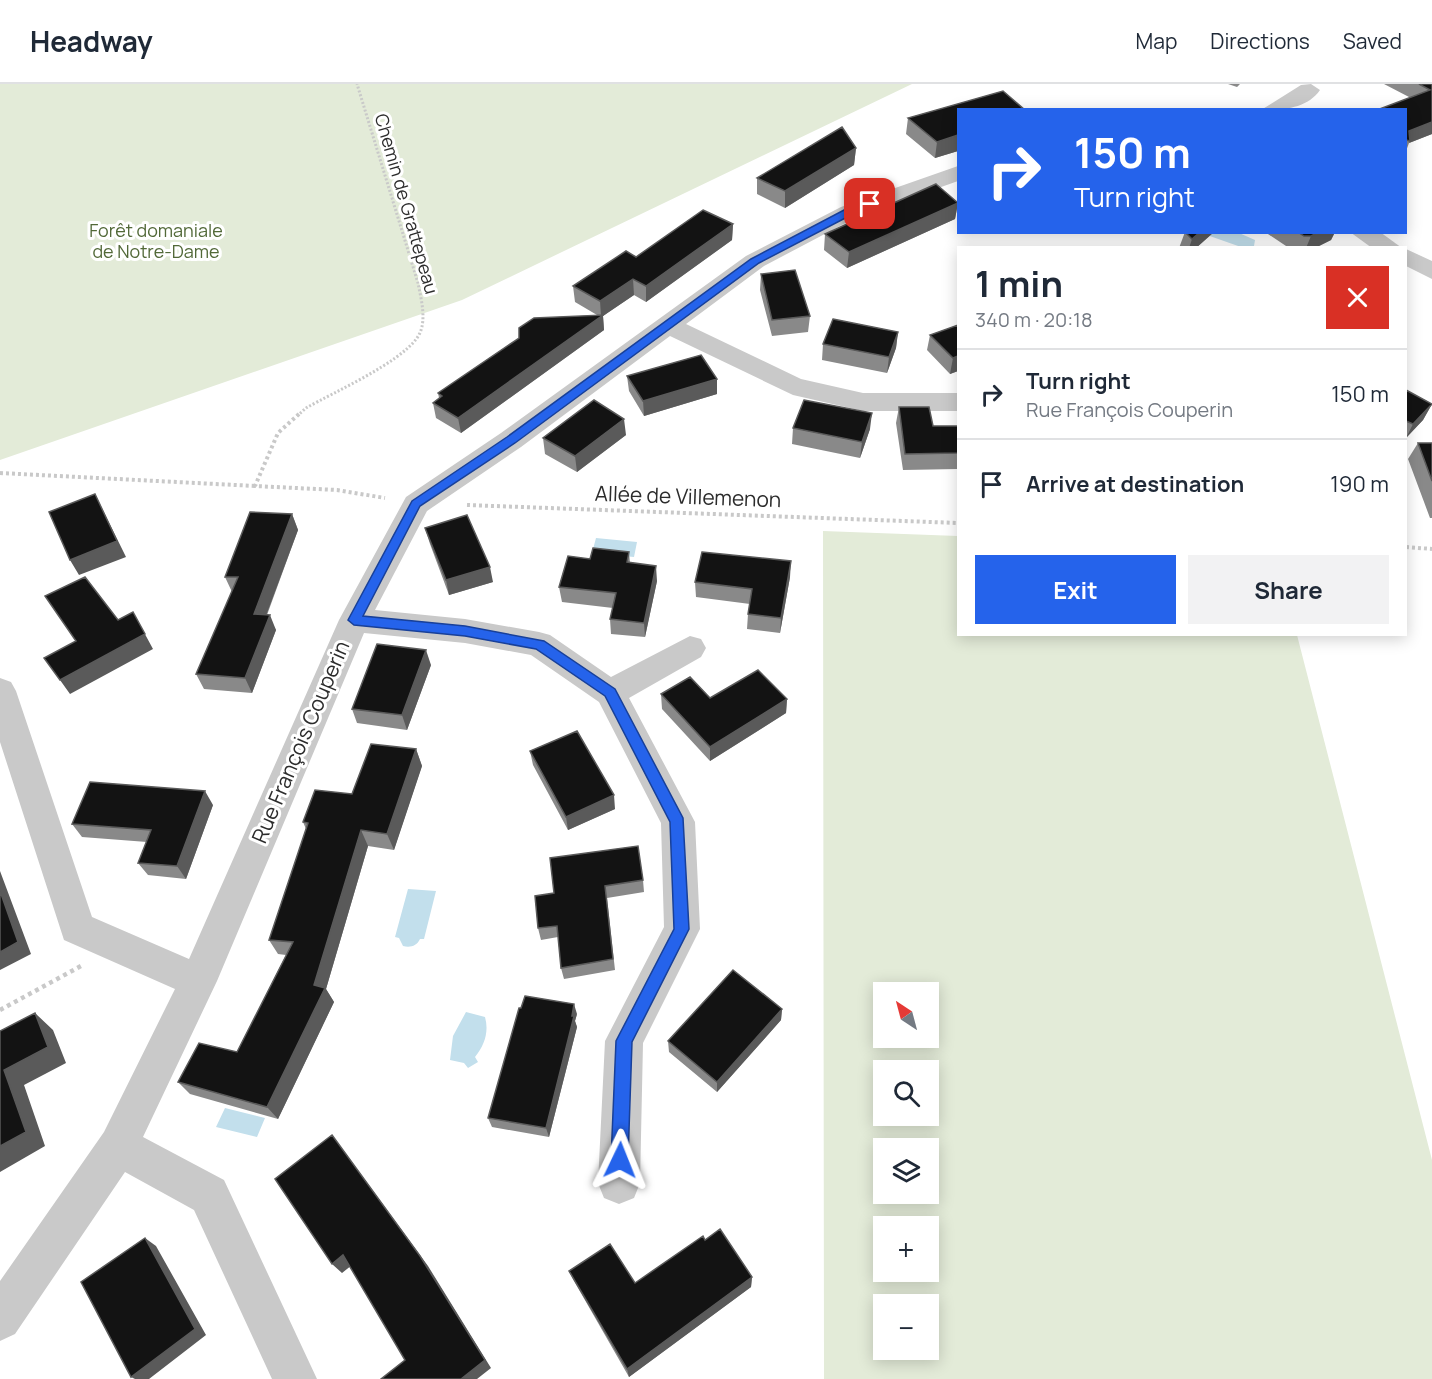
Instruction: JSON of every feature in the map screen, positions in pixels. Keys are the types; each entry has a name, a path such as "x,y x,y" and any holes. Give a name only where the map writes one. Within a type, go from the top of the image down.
{"street":[{"path":"1276,108 1309,90"},
{"name":"Rue François Couperin","path":"0,1319 118,1146 198,981 354,620 416,504 511,440 755,261 849,212 957,173"},
{"path":"1366,234 1386,246"},
{"path":"1407,257 1432,271"},
{"path":"668,325 794,386 863,402 957,402"},
{"path":"354,620 465,631 539,644 610,693 678,822 682,929 624,1041 619,1183"},
{"path":"610,693 690,648"},
{"path":"0,691 77,928 198,981"},
{"path":"118,1146 209,1195 295,1379"}],"path":[{"name":"Chemin de Grattepeau","path":"255,486 278,433 306,408 393,359 418,337 423,315 418,283 357,84"},
{"path":"0,473 337,490 416,504"},
{"name":"Allée de Villemenon","path":"416,504 957,523"},
{"path":"1407,547 1432,549"},
{"path":"0,1010 118,946"}],"green space":[{"name":"Forêt domaniale de Notre-Dame","path":"0,84 912,84 462,300 0,460"},
{"path":"823,531 957,536 957,636 1297,636 1432,1160 1432,1379 824,1379"}],"water":[{"path":"1204,234 1241,234 1255,240 1254,246 1238,246"},
{"path":"596,538 637,542 634,557 592,553"},
{"path":"408,889 436,891 424,939 408,947 403,946 399,938 395,937"},
{"path":"466,1012 485,1017 487,1027 484,1043 475,1057 478,1062 468,1068 464,1063 450,1060 453,1036"},
{"path":"225,1108 265,1118 257,1137 216,1127"}],"building":[{"path":"1419,84 1432,84 1432,122 1409,131 1410,141 1407,140 1407,108 1382,108 1430,90"},
{"path":"1003,91 1023,108 957,108 957,135 937,142 908,118"},
{"path":"842,127 856,148 785,191 757,178"},
{"path":"936,184 957,202 849,252 825,234"},
{"path":"703,210 733,224 646,286 633,279 600,301 573,286 626,251 636,257"},
{"path":"1187,234 1198,234 1192,239"},
{"path":"795,270 810,316 772,320 761,274"},
{"path":"603,315 458,418 433,403 442,396 438,393 519,338 519,328 534,318"},
{"path":"833,319 898,332 889,357 823,344"},
{"path":"957,325 957,356 953,358 930,335"},
{"path":"701,355 717,379 643,401 627,376"},
{"path":"1407,391 1432,404 1413,424 1407,421"},
{"path":"594,400 624,419 575,456 543,438"},
{"path":"804,400 872,413 862,442 793,428"},
{"path":"899,407 929,407 933,426 957,426 957,453 905,454"},
{"path":"1418,443 1432,443 1432,481"},
{"path":"95,494 117,541 70,560 49,512"},
{"path":"250,512 292,514 254,614 270,615 245,678 196,674 238,577 225,577"},
{"path":"467,515 490,567 446,580 425,528"},
{"path":"593,548 629,552 627,562 656,566 644,623 610,619 616,593 559,587 568,556 590,559"},
{"path":"702,552 791,561 781,618 748,614 752,589 695,582"},
{"path":"85,577 118,620 133,612 145,634 60,680 44,658 76,641 45,596"},
{"path":"377,644 426,650 402,715 352,709"},
{"path":"758,670 787,699 710,747 661,694 690,677 710,698"},
{"path":"577,731 614,795 566,817 530,751"},
{"path":"371,744 416,749 387,834 361,830 314,985 325,988 267,1107 178,1082 199,1043 237,1052 293,942 269,940 308,823 303,822 315,790 352,794"},
{"path":"90,782 205,791 177,866 138,863 151,830 72,824"},
{"path":"638,846 643,880 605,886 613,959 561,968 557,926 538,928 535,896 554,893 550,858"},
{"path":"0,891 18,942 0,952"},
{"path":"733,970 782,1009 717,1082 668,1041"},
{"path":"525,996 574,1004 572,1016 574,1016 546,1128 488,1118 519,1008"},
{"path":"35,1013 48,1047 4,1070 26,1132 0,1146 0,1031"},
{"path":"332,1135 420,1256 485,1360 461,1379 381,1379 405,1360 343,1255 332,1264 275,1179"},
{"path":"720,1229 752,1277 627,1369 569,1271 610,1244 635,1283 703,1236 705,1240"},
{"path":"145,1238 195,1329 131,1377 81,1282"}],"route":[{"path":"620,1160 624,1041 682,929 678,822 610,693 539,644 465,631 354,620 416,504 511,440 755,261 849,212 870,204"}]}
